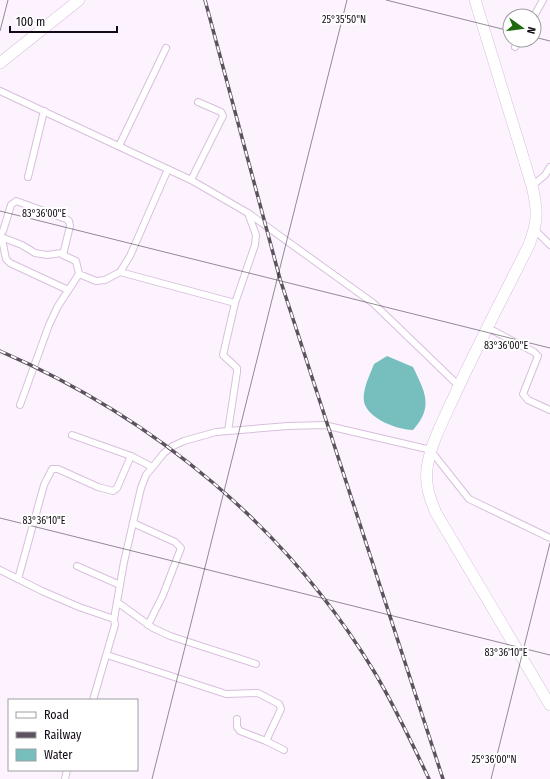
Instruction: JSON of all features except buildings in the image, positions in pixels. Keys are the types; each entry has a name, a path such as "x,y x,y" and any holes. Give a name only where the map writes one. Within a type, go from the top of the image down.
{"highway":[{"path":"0,63 79,0"},
{"path":"475,0 532,186 538,213 535,230 459,386 431,451 426,485 429,497 436,513 550,706"}],"street":[{"path":"119,146 166,48"},
{"path":"0,92 191,180 248,213 373,303 459,386"},
{"path":"191,180 223,116 221,112 198,102"},
{"path":"28,177 44,111"},
{"path":"532,186 545,175 550,167"},
{"path":"78,274 96,281 105,280 120,272 130,256 168,169"},
{"path":"62,253 70,226 69,221 20,201 13,202 1,235 6,260 68,290"},
{"path":"228,432 237,368 223,355 235,303 255,245 256,235 248,213"},
{"path":"535,230 550,245"},
{"path":"1,235 35,253 47,255 62,253 76,261 78,274 58,306 49,325 20,405"},
{"path":"120,272 235,303"},
{"path":"488,328 534,352 538,356 523,394 528,400 550,410"},
{"path":"93,699 115,625 114,619 120,585 141,488 146,475 164,453 184,441 216,432 324,425 431,451 469,499 550,538"},
{"path":"72,434 131,456 152,467"},
{"path":"18,579 44,485 52,469 58,469 98,487 113,491 117,488 131,456"},
{"path":"133,523 175,542 181,548 163,595 148,625"},
{"path":"77,566 120,585"},
{"path":"0,570 78,607 114,619"},
{"path":"117,602 148,625 187,643 256,664"},
{"path":"107,656 226,694 258,693 279,704 281,709 266,741"},
{"path":"237,719 237,727 240,731 284,750"}],"water":[{"path":"387,356 413,367 424,392 424,414 420,422 413,430 392,426 377,418 371,414 364,402 365,387 374,364"}],"railway":[{"path":"205,0 280,279 443,779"},
{"path":"0,351 57,378 112,409 164,444 213,483 259,525 302,571 340,620 375,673 403,725 429,779"}]}
